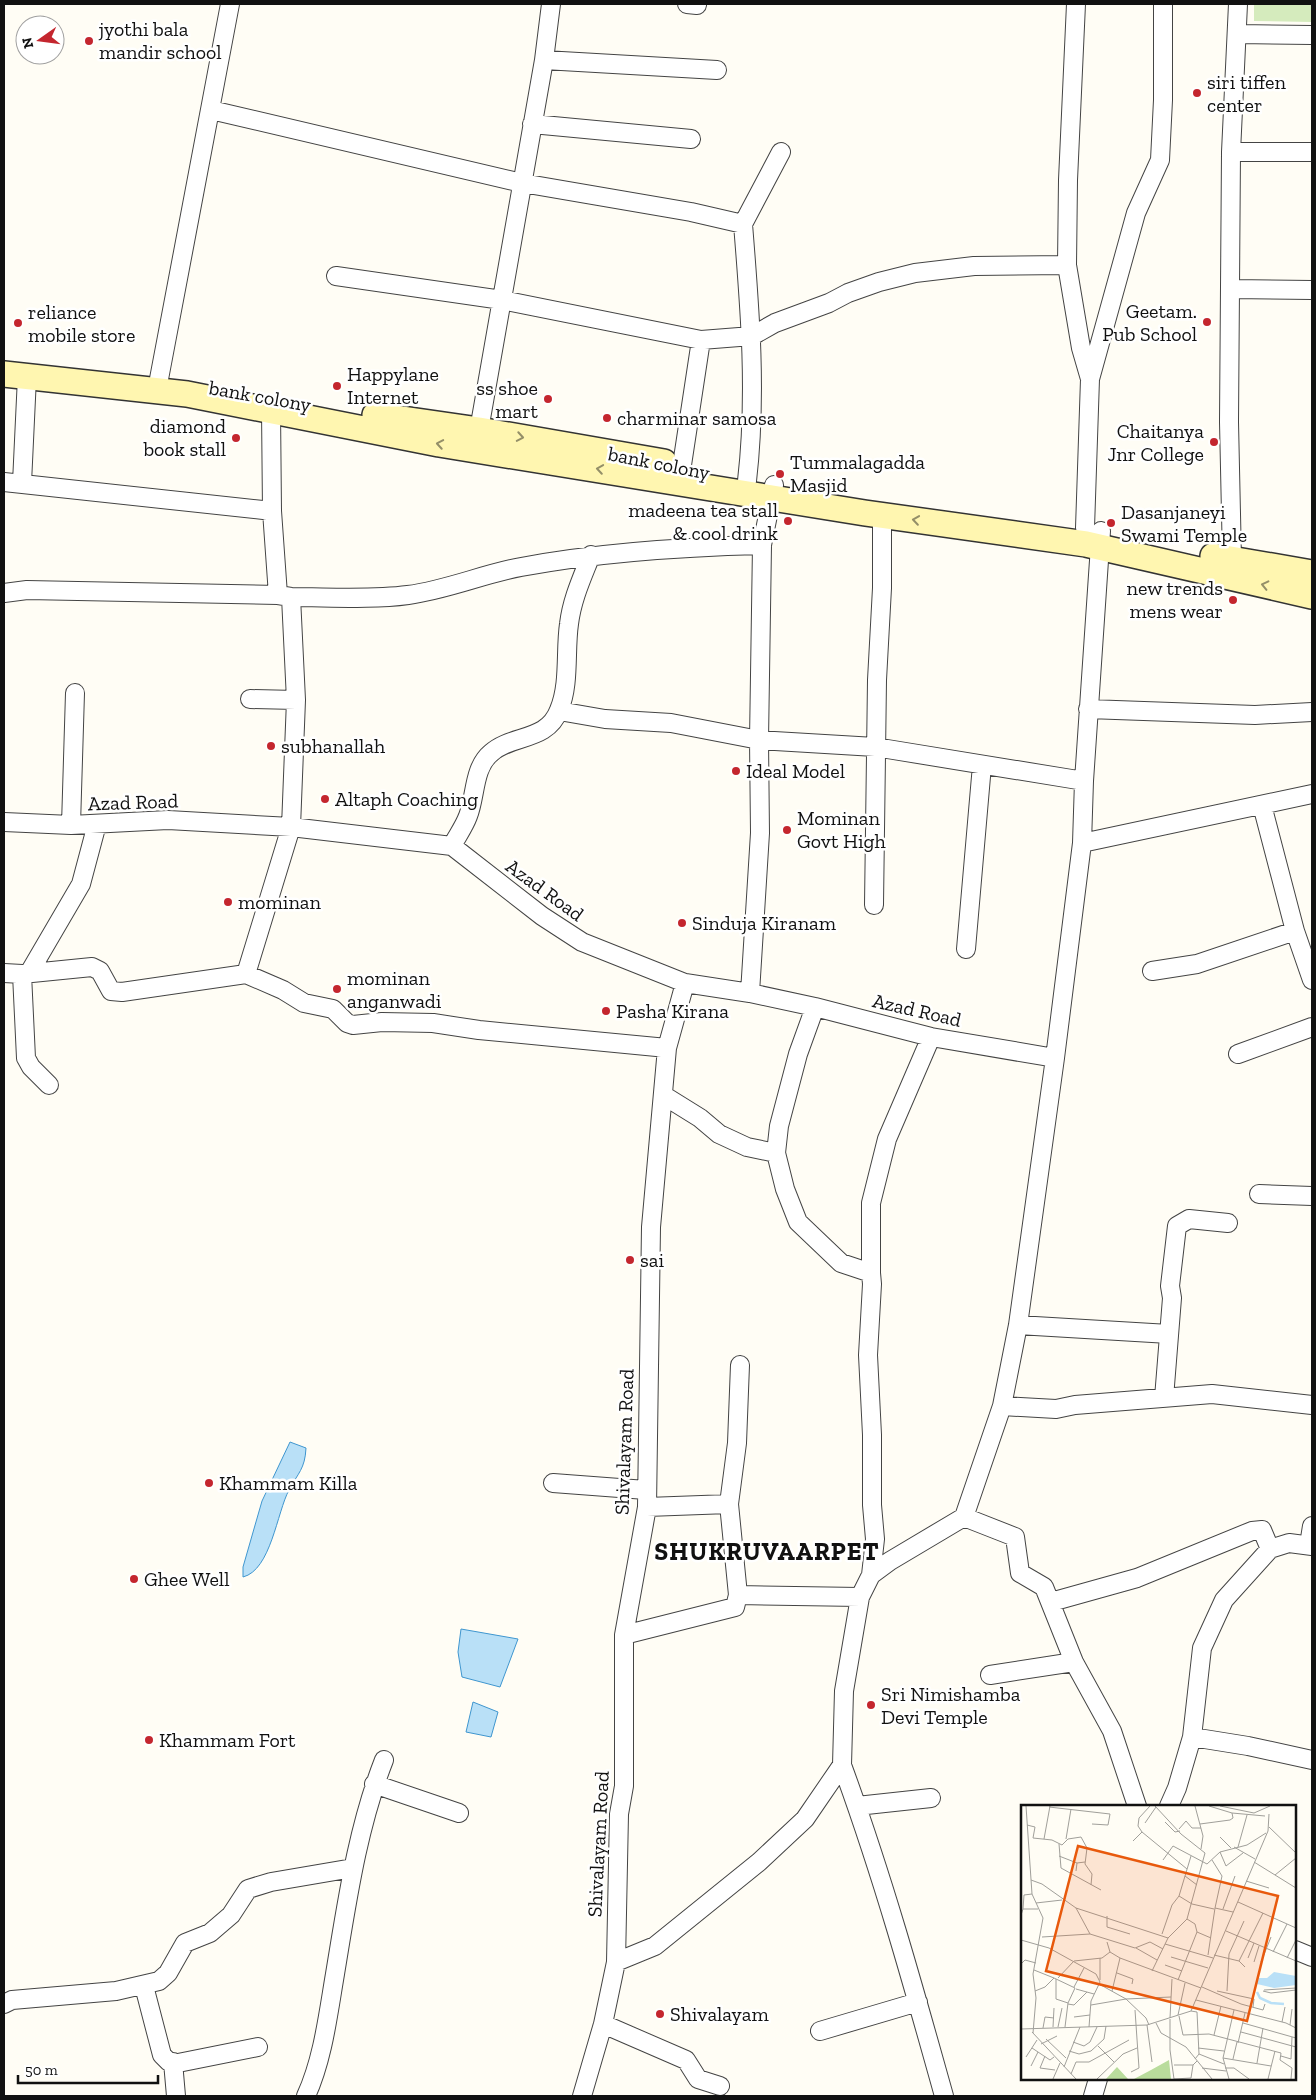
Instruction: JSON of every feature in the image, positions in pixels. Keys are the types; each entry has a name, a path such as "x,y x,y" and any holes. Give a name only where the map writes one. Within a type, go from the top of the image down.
{"main road":[{"name":"bank colony","path":"4,365 177,381 271,400 479,430 682,466 747,482 772,491 1095,535 1312,573"},
{"path":"15,376 188,394 440,444 772,491 882,515 1095,535 1312,596"}],"street":[{"path":"159,380 230,4"},
{"path":"479,430 544,60 552,4"},
{"path":"871,1575 890,1561 964,1517 1002,1406 1018,1325 1056,1058 1082,843 1095,535 1090,379 1081,348 1066,265 1076,4"},
{"path":"1090,379 1136,213 1160,160 1163,100 1162,4"},
{"path":"1232,560 1229,432 1231,152 1238,4"},
{"path":"1238,34 1312,35"},
{"path":"544,60 717,70"},
{"path":"211,110 522,183 691,212 743,224"},
{"path":"532,124 691,140"},
{"path":"747,482 753,434 752,336 743,224 781,152"},
{"path":"1231,152 1312,152"},
{"path":"336,276 502,300 701,340 752,336 775,323 829,303 848,293 879,282 915,273 974,266 1066,265"},
{"path":"1231,290 1312,290"},
{"path":"682,466 701,340"},
{"path":"15,376 22,483"},
{"path":"246,974 291,827 296,700 285,596 272,511 270,410"},
{"path":"4,482 272,511"},
{"path":"750,993 760,833 759,740 762,545 772,491"},
{"path":"874,905 875,747 882,515"},
{"path":"4,593 28,590 285,596 406,596 432,591 519,567 591,555 683,547 762,545"},
{"path":"452,846 468,816 477,777 489,754 503,744 528,738 545,729 559,711 564,687 569,624 574,595 591,555"},
{"path":"71,825 75,693"},
{"path":"250,699 296,700"},
{"path":"1088,709 1255,715 1312,712"},
{"path":"559,711 605,719 671,723 759,740 875,747 1084,781"},
{"path":"966,949 982,764"},
{"path":"1082,843 1312,794"},
{"path":"1262,805 1295,931 1312,980"},
{"name":"Azad Road","path":"4,822 71,825 168,820 291,827 452,846 542,916 582,942 685,983 750,993 815,1007 931,1037 1056,1058"},
{"path":"49,1085 31,1067 26,1058 26,974 81,884 97,824"},
{"path":"1152,971 1197,964 1295,931"},
{"path":"4,973 26,974 92,967 100,971 111,991 122,992 246,974 282,990 304,1003 333,1009 347,1023 353,1025 382,1022 433,1023 479,1030 667,1048"},
{"name":"Shivalayam Road","path":"582,2096 603,2024 616,1962 620,1814 624,1786 624,1635 646,1499 649,1427 651,1227 667,1048 685,983"},
{"path":"815,1007 798,1054 780,1126 776,1153 785,1189 798,1222 842,1262 872,1273"},
{"path":"1238,1054 1312,1027"},
{"path":"931,1037 886,1139 871,1203 872,1273 868,1355 872,1436 872,1504 875,1539 871,1575 860,1596 844,1691 842,1765 857,1806 918,2002 944,2096"},
{"path":"663,1095 700,1118 718,1134 747,1147 776,1153"},
{"path":"1259,1194 1312,1196"},
{"path":"1164,1398 1172,1298 1170,1286 1177,1226 1189,1219 1228,1222"},
{"path":"1018,1325 1169,1334"},
{"path":"624,1635 735,1607 738,1595 729,1504 737,1443 740,1365"},
{"path":"1002,1406 1056,1409 1075,1405 1212,1394 1312,1405"},
{"path":"553,1482 646,1499 729,1504"},
{"path":"964,1517 1015,1537 1020,1573 1044,1587 1074,1662 1112,1730 1137,1805"},
{"path":"1169,1805 1177,1788 1192,1738 1202,1648 1224,1600 1270,1549 1289,1543 1311,1545 1312,1526"},
{"path":"1051,1602 1137,1578 1252,1531 1262,1530 1270,1549"},
{"path":"738,1595 860,1596"},
{"path":"990,1675 1074,1662"},
{"path":"1192,1738 1248,1746 1312,1760"},
{"path":"306,2096 325,2032 352,1868 374,1784 384,1760"},
{"path":"616,1962 655,1946 759,1862 805,1819 842,1765"},
{"path":"374,1784 459,1813"},
{"path":"857,1806 931,1798"},
{"path":"4,2004 12,2000 116,1991 159,1981 168,1973 185,1943 210,1933 231,1915 248,1889 271,1882 352,1868"},
{"path":"1296,1950 1312,1957"},
{"path":"144,1986 162,2055 169,2062 258,2047"},
{"path":"820,2032 918,2002"},
{"path":"603,2024 686,2060 698,2079 720,2086"},
{"path":"173,2062 176,2096"},
{"path":"1093,2096 1098,2080"}],"green space":[{"path":"1254,4 1312,4 1312,22 1254,21"}],"water":[{"path":"290,1442 306,1448 303,1466 289,1490 267,1552 253,1572 243,1577 243,1567 262,1501"},
{"path":"461,1629 518,1639 500,1687 462,1677 458,1652"},
{"path":"473,1702 498,1712 491,1737 466,1732"}],"place":[{"name":"jyothi bala mandir school","path":"89,41"},
{"name":"siri tiffen center","path":"1197,93"},
{"name":"Geetam. Pub School","path":"1207,322"},
{"name":"reliance mobile store","path":"18,323"},
{"name":"Happylane Internet","path":"337,386"},
{"name":"ss shoe mart","path":"548,399"},
{"name":"charminar samosa","path":"607,418"},
{"name":"diamond book stall","path":"236,438"},
{"name":"Chaitanya Jnr College","path":"1214,442"},
{"name":"Tummalagadda Masjid","path":"780,474"},
{"name":"madeena tea stall & cool drink","path":"788,521"},
{"name":"Dasanjaneyi Swami Temple","path":"1111,523"},
{"name":"new trends mens wear","path":"1233,600"},
{"name":"subhanallah","path":"271,746"},
{"name":"Ideal Model","path":"736,771"},
{"name":"Altaph Coaching","path":"325,799"},
{"name":"Mominan Govt High","path":"787,830"},
{"name":"mominan","path":"228,902"},
{"name":"Sinduja Kiranam","path":"682,923"},
{"name":"mominan anganwadi","path":"337,989"},
{"name":"Pasha Kirana","path":"606,1011"},
{"name":"sai","path":"630,1260"},
{"name":"Khammam Killa","path":"209,1483"},
{"name":"Ghee Well","path":"134,1579"},
{"name":"Sri Nimishamba Devi Temple","path":"871,1705"},
{"name":"Khammam Fort","path":"149,1740"},
{"name":"Shivalayam","path":"660,2014"}],"district":[{"name":"SHUKRUVAARPET","path":"767,1551"}]}
